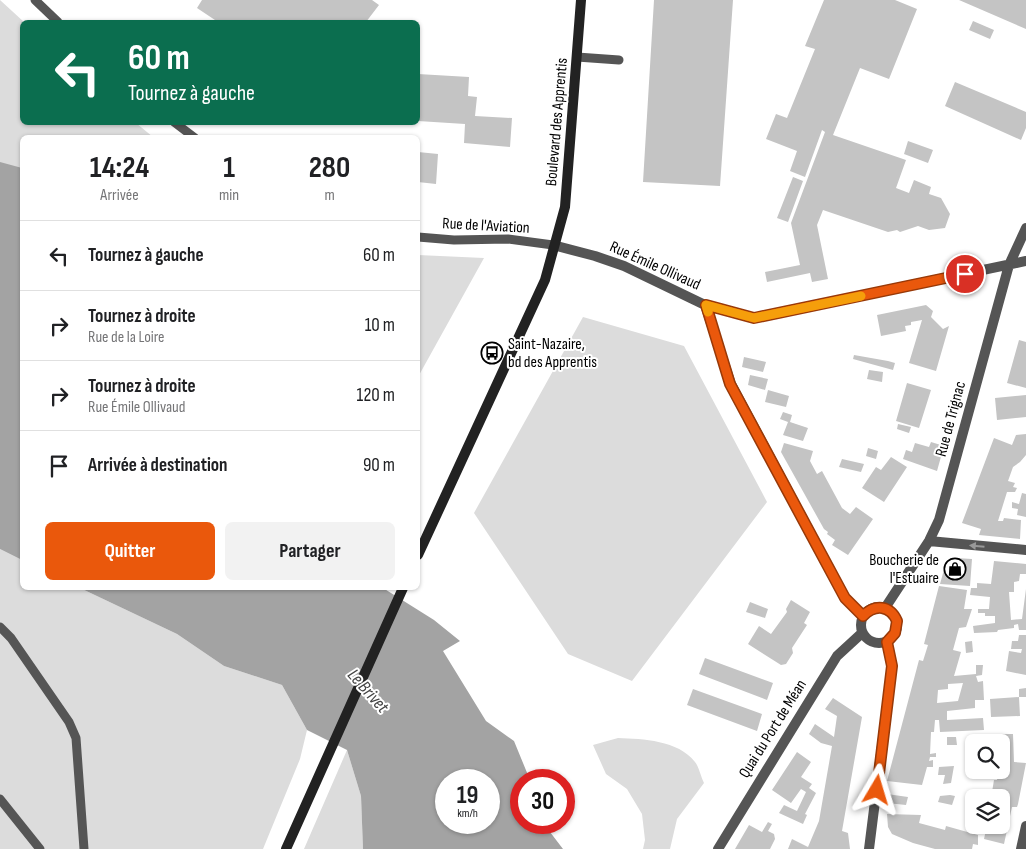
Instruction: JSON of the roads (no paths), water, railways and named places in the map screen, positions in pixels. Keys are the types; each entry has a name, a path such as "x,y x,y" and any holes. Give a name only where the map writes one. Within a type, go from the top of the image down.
{"main road":[{"name":"Boulevard des Apprentis","path":"420,552 545,280 564,207 581,0"},
{"path":"286,849 402,590"}],"street":[{"name":"Rue de Trignac","path":"885,608 929,541 939,520 1009,265 1026,228"},
{"name":"Rue Émile Ollivaud","path":"553,245 624,266 706,305 754,318 1026,261"},
{"path":"706,305 730,384 845,598 863,616"},
{"path":"929,541 1026,550"},
{"path":"873,608 885,608 894,616 897,628 892,638 887,642 875,643 865,638 860,624 863,616 873,608"},
{"name":"Quai du Port de Méan","path":"718,849 837,656 862,633"},
{"path":"869,849 892,666 887,642"},
{"path":"1021,849 1026,826"}],"lane":[{"path":"35,0 56,20"},
{"path":"577,57 619,60"},
{"path":"178,125 191,135"},
{"name":"Rue de l'Aviation","path":"420,237 454,240 508,239 553,245"},
{"path":"0,627 11,638 69,722 76,738 84,849"},
{"path":"0,799 40,849"}],"water":[{"path":"0,162 20,167 20,559 0,549"},
{"name":"Le Brivet","path":"84,590 386,590 434,620 460,641 443,651 486,721 514,741 525,769 510,769 510,834 552,834 563,849 363,849 361,796 347,750 307,730 282,685 224,666 177,634"}],"place":[{"name":"Saint-Nazaire, bd des Apprentis","path":"492,353"},
{"name":"Boucherie de l'Estuaire","path":"955,569"}]}
